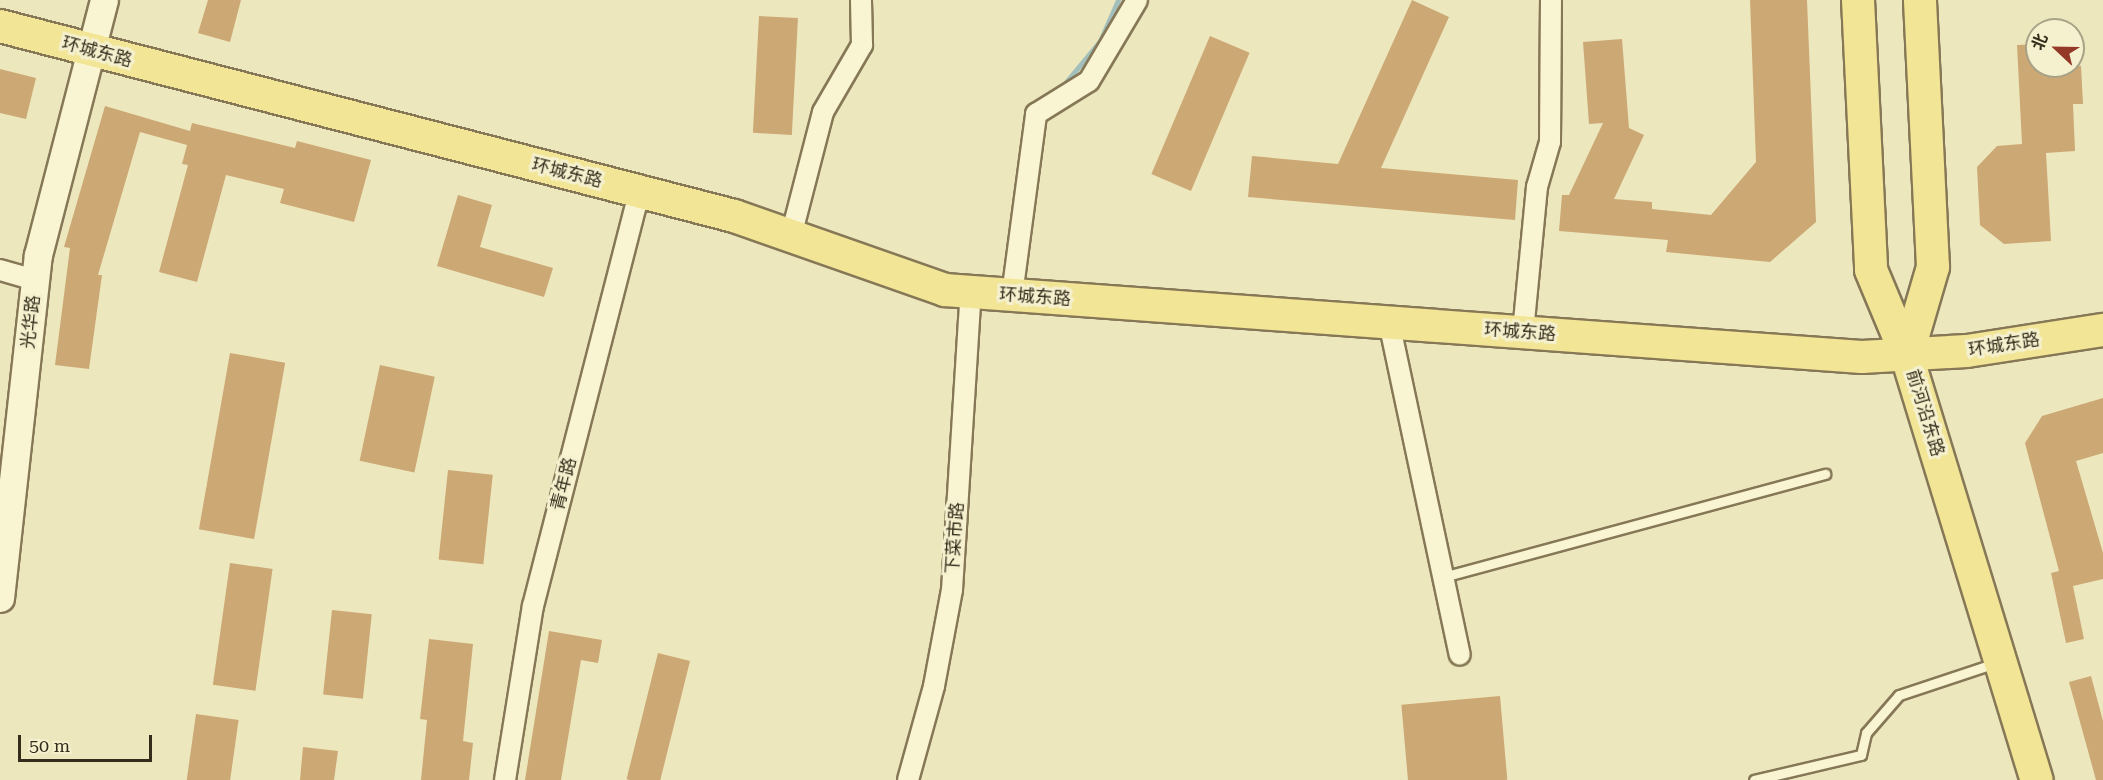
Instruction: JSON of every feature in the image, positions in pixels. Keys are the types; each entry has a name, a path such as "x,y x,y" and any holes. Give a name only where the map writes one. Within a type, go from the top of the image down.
{"main road":[{"name":"光华路","path":"0,598 35,280 104,0"},
{"path":"1858,0 1871,270 1907,356"},
{"name":"前河沿东路","path":"1920,0 1933,267 1907,356 2037,780"},
{"name":"环城东路","path":"0,26 639,192 791,236 945,290 1862,357 1907,356 2103,330"}],"street":[{"path":"791,236 823,112 862,45 861,0"},
{"path":"1012,295 1036,114 1089,81 1137,0"},
{"path":"1523,332 1537,187 1550,142 1551,0"},
{"name":"青年路","path":"505,780 533,606 639,192"},
{"path":"0,270 35,280"},
{"name":"下菜市路","path":"909,780 934,686 952,590 971,292"},
{"path":"1389,322 1460,655"}],"lane":[{"path":"1443,577 1825,474"},
{"path":"1754,780 1861,755 1866,733 1899,695 2001,662"}],"building":[{"path":"208,0 241,0 230,42 198,33"},
{"path":"1412,0 1449,17 1381,168 1518,180 1515,220 1248,197 1252,156 1338,164"},
{"path":"1750,0 1807,0 1816,222 1770,262 1666,252 1668,240 1559,231 1562,195 1569,195 1603,123 1589,124 1583,42 1622,39 1629,128 1644,135 1614,199 1652,202 1652,209 1711,215 1756,162"},
{"path":"759,16 798,18 792,135 753,133"},
{"path":"1210,36 1250,53 1191,191 1151,174"},
{"path":"2017,45 2025,45 2025,78 2082,78 2083,104 2073,104 2075,151 2046,153 2051,241 2004,244 1980,225 1977,167 1997,146 2022,144"},
{"path":"0,69 36,78 26,119 0,113"},
{"path":"105,106 190,131 192,123 295,148 297,141 371,160 354,222 280,203 284,189 226,175 197,282 159,272 188,165 182,164 187,145 140,132 98,275 102,275 89,369 55,365 70,248 64,247"},
{"path":"458,195 492,205 480,247 553,268 544,297 437,266"},
{"path":"230,353 285,363 254,539 199,529"},
{"path":"380,365 435,377 414,473 360,461"},
{"path":"2103,398 2103,453 2076,461 2103,553 2103,579 2073,586 2084,639 2066,643 2051,573 2059,571 2025,443 2042,416"},
{"path":"448,470 493,475 483,564 439,560"},
{"path":"230,563 273,569 255,691 213,685"},
{"path":"332,610 372,614 363,699 323,695"},
{"path":"549,631 602,640 598,663 581,660 561,780 525,780"},
{"path":"429,639 473,644 463,741 473,743 469,780 421,780 427,720 420,719"},
{"path":"658,653 690,661 660,780 627,779"},
{"path":"2091,676 2103,721 2103,780 2096,780 2069,682"},
{"path":"1500,696 1507,780 1408,780 1401,705"},
{"path":"196,714 239,720 230,780 187,780"},
{"path":"303,747 338,751 334,780 300,780"}],"waterway":[{"path":"1066,82 1100,41 1118,0"}]}
